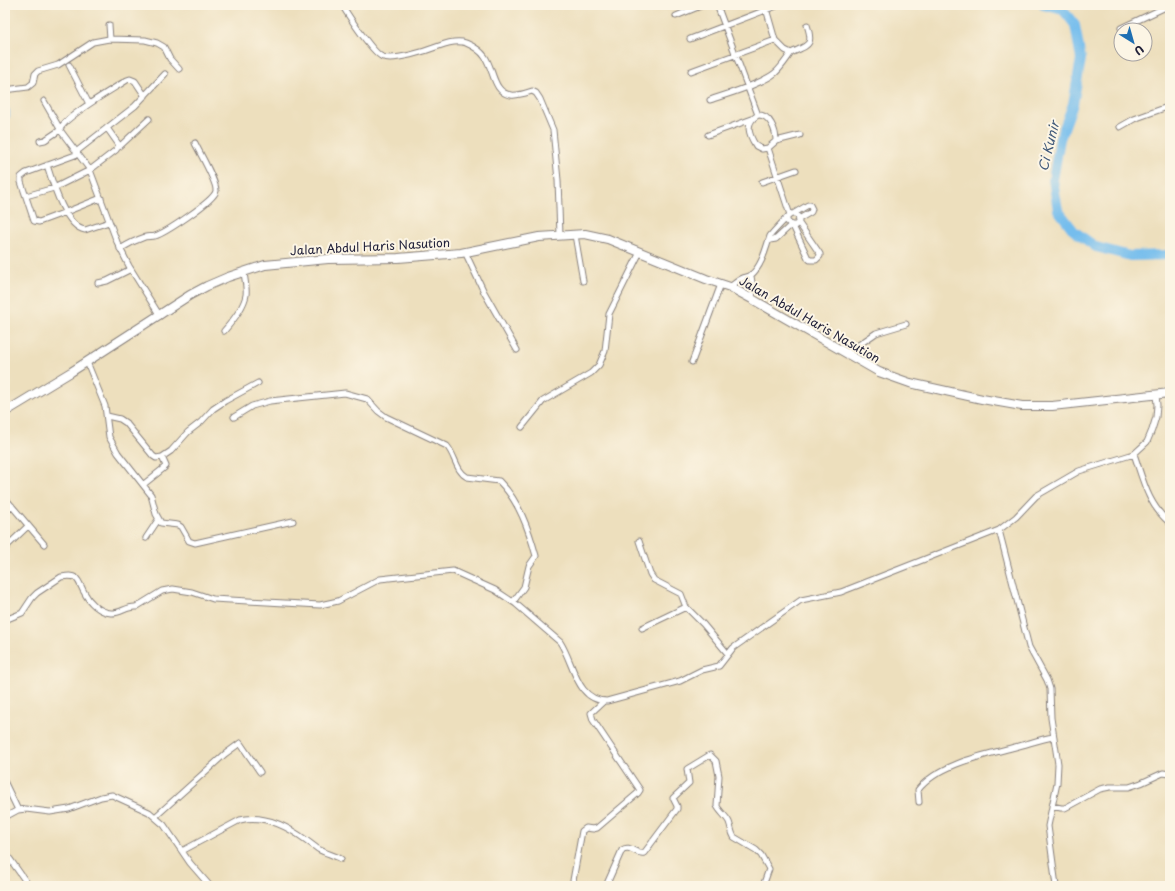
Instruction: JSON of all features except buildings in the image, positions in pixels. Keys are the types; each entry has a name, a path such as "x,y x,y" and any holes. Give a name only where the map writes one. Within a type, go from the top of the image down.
{"main road":[{"name":"Jalan Abdul Haris Nasution","path":"6,409 87,362 207,286 228,277 265,266 328,259 398,258 465,252 539,237 584,234 608,239 730,287 879,372 910,383 1022,406 1052,406 1170,393"}],"street":[{"path":"342,5 369,46 377,55 384,58 392,58 422,52 443,44 458,41 464,42 478,50 485,57 496,84 505,94 515,95 532,91 536,93 550,121 554,135 558,180 560,235"},
{"path":"676,16 704,5"},
{"path":"717,5 758,116"},
{"path":"690,39 766,7 779,5"},
{"path":"1133,22 1170,5"},
{"path":"766,7 776,40 785,50 791,53"},
{"path":"109,25 110,39"},
{"path":"710,100 747,86 775,73 791,53 806,46 810,41 811,37 807,25"},
{"path":"7,90 28,87 33,83 35,74 38,71 58,65 93,42 110,39 145,40 157,43 164,47 172,61 179,69"},
{"path":"691,71 736,56 776,40"},
{"path":"69,65 89,104"},
{"path":"100,198 36,222 34,221 21,182 21,177 26,173 77,153 145,96 165,74"},
{"path":"40,141 45,140 60,129 62,125 89,104 130,79 135,82 145,96"},
{"path":"44,101 60,129 90,170 120,249 160,316"},
{"path":"1120,127 1134,119 1170,106"},
{"path":"708,135 762,115 767,118 775,131 776,141"},
{"path":"26,196 54,188 90,170 119,147 149,119"},
{"path":"752,119 749,126 754,144 759,148 768,148 776,141 800,135"},
{"path":"107,128 119,147"},
{"path":"120,249 132,242 155,236 174,226 204,205 214,195 216,186 195,143"},
{"path":"768,148 790,216 787,221 792,225 808,258 810,260 816,260 820,254 799,221 798,216 790,216"},
{"path":"47,165 60,203 75,224 81,229 85,230 109,222"},
{"path":"762,182 796,170"},
{"path":"752,299 753,289 751,276 759,264 770,240 771,234 790,216 810,205 812,209 811,212 796,225 792,225 776,239 770,240"},
{"path":"575,235 583,281"},
{"path":"465,252 484,292 517,350"},
{"path":"522,427 543,401 591,373 599,365 605,346 608,318 640,252"},
{"path":"98,282 107,281 131,269"},
{"path":"224,332 243,304 246,295 244,273"},
{"path":"730,287 742,278 751,276"},
{"path":"692,362 721,284"},
{"path":"847,353 876,333 906,324"},
{"path":"87,362 105,406 109,438 112,445 144,484 151,495 158,520 161,523 178,525 181,527 189,541 195,543 293,521"},
{"path":"106,416 120,419 126,423 152,456 156,458 162,457 170,451 188,432 201,422 213,409 258,383"},
{"path":"234,417 252,406 270,401 347,393 367,399 386,417 447,446 463,475 467,477 499,481 520,512 531,538 536,556 529,566 524,587 513,602"},
{"path":"5,620 22,614 37,593 66,576 74,576 76,578 90,602 103,611 112,613 121,612 132,607 136,607 162,591 173,589 192,592 213,599 320,605 338,600 380,579 448,571 458,572 491,588 513,602 560,642 578,682 592,698 599,701 604,701 680,681 702,670 719,666 733,648 801,600 841,592 999,530 1016,517 1036,496 1079,470 1134,454 1147,442 1152,430 1156,417 1156,395"},
{"path":"1134,454 1152,503 1162,517 1170,523"},
{"path":"144,484 166,466 162,457"},
{"path":"5,498 44,544"},
{"path":"5,512 12,506"},
{"path":"146,538 158,520"},
{"path":"5,548 28,526"},
{"path":"999,530 1029,647 1049,685 1051,718 1058,770 1048,826 1056,886"},
{"path":"639,541 650,574 657,582 681,594 686,607 703,624 728,654"},
{"path":"642,628 686,607"},
{"path":"572,886 582,831 586,828 597,828 640,790 593,720 591,715 592,712 604,701"},
{"path":"919,802 918,790 922,784 948,768 978,756 1054,737"},
{"path":"156,817 225,754 240,743 260,772"},
{"path":"606,886 622,850 625,847 628,847 640,854 644,853 677,809 673,798 689,783 687,769 710,756 716,761 719,776 717,806 729,822 734,837 756,850 764,860 769,869 763,886"},
{"path":"1052,806 1065,808 1100,789 1110,787 1129,787 1163,773 1170,774"},
{"path":"5,783 18,810"},
{"path":"5,817 18,810 26,809 50,812 69,809 101,797 112,796 149,812 164,824 182,851 210,886"},
{"path":"182,851 240,820 258,818 274,822 296,833 319,850 341,859"},
{"path":"5,852 29,886"}],"waterway":[{"name":"Ci Kunir","path":"1043,5 1063,10 1075,25 1081,59 1073,104 1060,139 1053,180 1058,210 1074,231 1096,247 1130,256 1170,255"}]}
